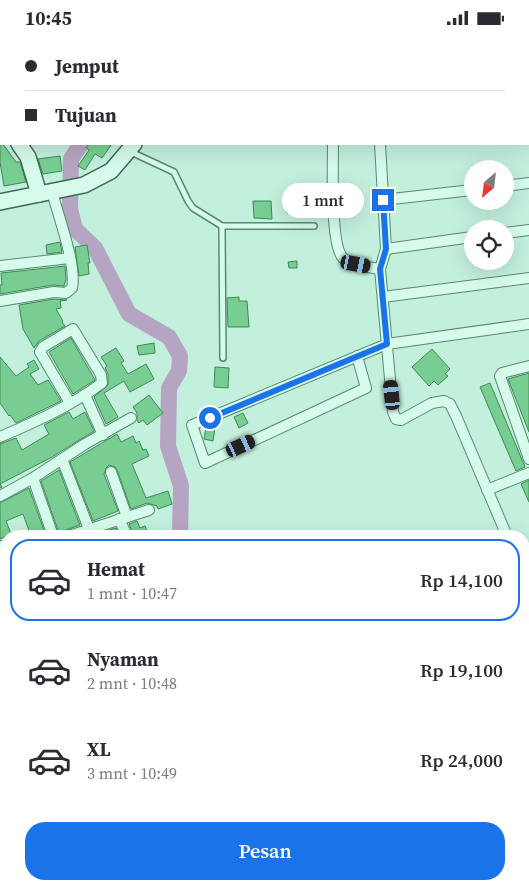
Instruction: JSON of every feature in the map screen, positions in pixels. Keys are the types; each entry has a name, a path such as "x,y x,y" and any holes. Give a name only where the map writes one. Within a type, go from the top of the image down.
{"main road":[{"path":"20,145 50,192"},
{"path":"0,202 84,185 111,171 131,147"}],"street":[{"path":"333,145 333,203 337,247 344,259 356,264 380,269"},
{"path":"380,145 386,249 380,269 396,419 401,420 432,403 444,401 450,404 504,530"},
{"path":"514,185 529,183"},
{"path":"383,200 464,191"},
{"path":"0,301 54,292 66,293 72,288 74,282 70,257 50,192"},
{"path":"514,232 529,229"},
{"path":"386,249 464,238"},
{"path":"0,266 70,257"},
{"path":"383,297 529,278"},
{"path":"357,357 366,388 205,463 192,425 387,344 529,324"},
{"path":"0,437 70,403 102,383 103,379 72,329 43,347 40,352 70,403"},
{"path":"529,366 502,373 500,376 529,459"},
{"path":"85,395 103,435"},
{"path":"0,496 33,478 85,443 103,435 131,417"},
{"path":"62,459 89,529"},
{"path":"111,472 126,530"},
{"path":"487,490 529,473"},
{"path":"33,478 51,530"},
{"path":"86,530 149,510"}],"lane":[{"path":"131,147 174,171 193,208 222,225 314,226"},
{"path":"222,225 223,358"}],"building":[{"path":"0,145 4,145 16,162 20,162 26,182 4,186 0,162"},
{"path":"88,145 111,145 102,158 95,154 85,170 78,166 89,150 86,148"},
{"path":"60,156 62,171 43,174 38,159"},
{"path":"287,199 308,199 308,213 287,213"},
{"path":"253,201 271,201 272,219 254,218"},
{"path":"60,242 62,252 47,254 46,245"},
{"path":"87,245 90,263 88,263 89,274 79,276 75,247"},
{"path":"297,261 297,268 289,268 288,262"},
{"path":"65,266 66,279 64,286 53,285 0,294 0,285 2,285 1,273"},
{"path":"239,297 239,301 247,301 249,327 228,327 227,298"},
{"path":"54,299 67,300 60,301 61,308 56,309 65,326 39,341 34,348 23,329 19,305"},
{"path":"71,338 95,380 73,394 49,352"},
{"path":"154,343 155,353 139,355 137,346"},
{"path":"116,348 124,361 121,363 128,374 146,364 154,379 130,392 124,381 104,393 118,417 106,424 94,397 108,385 108,374 105,368 107,366 101,357"},
{"path":"432,349 450,369 445,374 448,376 438,385 434,381 429,386 412,367"},
{"path":"0,357 16,376 29,367 27,364 34,360 39,369 30,374 38,385 48,380 61,401 16,423 0,403"},
{"path":"215,367 229,368 228,388 214,387"},
{"path":"529,373 529,432 508,379"},
{"path":"490,383 525,467 516,471 480,387"},
{"path":"149,395 163,413 147,425 143,420 139,423 137,413 133,407"},
{"path":"69,412 73,419 85,412 94,431 52,457 0,484 0,444 16,438 22,450 49,434 44,425"},
{"path":"243,413 248,423 239,428 234,417"},
{"path":"206,427 215,428 213,441 204,439"},
{"path":"117,434 121,442 133,436 136,443 139,441 143,450 146,449 149,456 132,464 146,498 168,491 172,504 158,509 157,506 147,503 131,509 117,470 109,465 104,474 118,511 93,521 70,462"},
{"path":"59,470 80,525 66,530 58,530 41,481"},
{"path":"529,480 529,502 521,484"},
{"path":"29,488 44,530 29,530 23,514 6,521 9,530 0,530 0,503"},
{"path":"137,521 140,528 145,526 147,530 132,530 129,524"}],"waterway":[{"path":"80,145 71,159 70,209 75,229 95,248 129,314 169,337 180,356 179,371 169,388 168,446 181,486 180,530"}],"route":[{"path":"210,418 387,344 380,269 386,249 383,200"}]}
